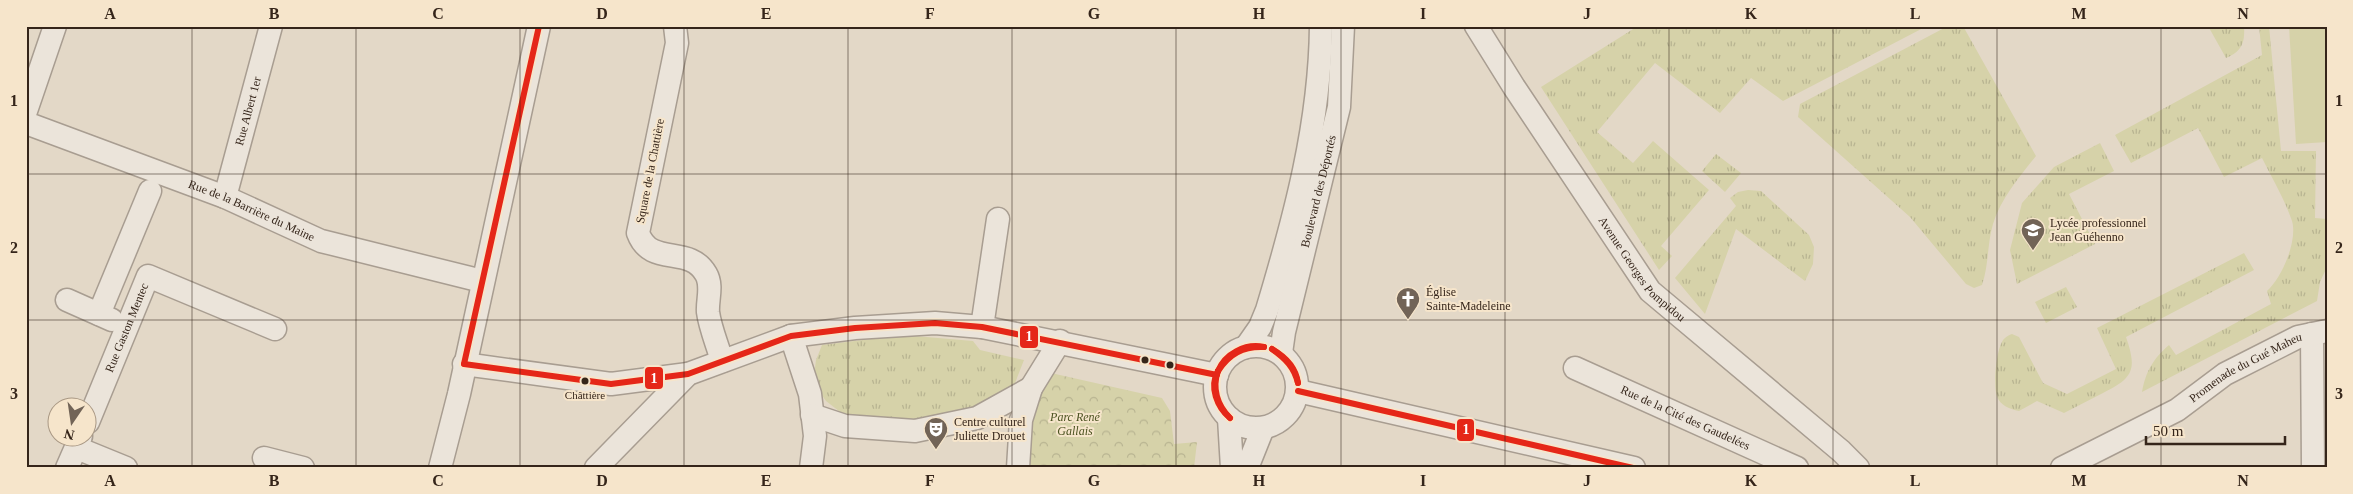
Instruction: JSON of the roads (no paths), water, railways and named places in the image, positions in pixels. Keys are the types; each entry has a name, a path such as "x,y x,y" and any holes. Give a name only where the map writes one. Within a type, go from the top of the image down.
{"street":[{"path":"26,111 55,26"},
{"name":"Rue Albert 1er","path":"224,196 271,26"},
{"path":"440,468 539,26"},
{"name":"Square de la Chattière","path":"675,26 677,43 638,232 642,245 652,251 695,261 707,275 710,289 708,313 722,361"},
{"name":"Boulevard des Déportés","path":"1246,346 1260,327 1267,310 1310,149 1319,84 1321,26"},
{"name":"Boulevard des Déportés","path":"1280,353 1339,106 1343,26"},
{"name":"Avenue Georges Pompidou","path":"1476,26 1514,87 1650,292 1841,451 1858,468"},
{"name":"Rue de la Barrière du Maine","path":"26,123 224,196 321,241 482,281"},
{"path":"99,314 150,191"},
{"path":"982,326 998,219"},
{"name":"Rue Gaston Mentec","path":"98,397 148,276 275,329"},
{"path":"67,300 127,326"},
{"path":"464,364 611,384 688,374 791,336 855,328 935,323 982,326 1217,375"},
{"path":"2313,468 2320,332"},
{"name":"Promenade du Gué Maheu","path":"2062,468 2177,410 2225,374 2298,337 2320,332"},
{"path":"791,336 810,394 815,436 811,468"},
{"path":"1018,468 1021,420 1030,388 1060,341"},
{"path":"1246,346 1264,346 1280,353 1291,363 1297,377 1298,391 1294,404 1287,415 1276,424 1263,428 1245,426 1229,418 1219,406 1215,391 1217,375 1228,357 1246,346"},
{"name":"Rue de la Cité des Gaudelées","path":"1574,368 1797,468"},
{"path":"596,468 688,374"},
{"path":"812,414 845,426 915,431 977,418 1030,388"},
{"path":"1298,391 1634,468"},
{"path":"1229,418 1232,468"},
{"path":"1247,468 1263,428"},
{"path":"67,468 77,446"},
{"path":"86,446 126,468"},
{"path":"264,458 303,468"}],"place":[{"name":"Lycée professionnel Jean Guéhenno","path":"2033,251"},
{"name":"Église Sainte-Madeleine","path":"1408,320"},
{"name":"Châttière","path":"585,381"},
{"name":"Centre culturel Juliette Drouet","path":"936,450"}],"park label":[{"name":"Parc René Gallais","path":"1075,424"}]}
